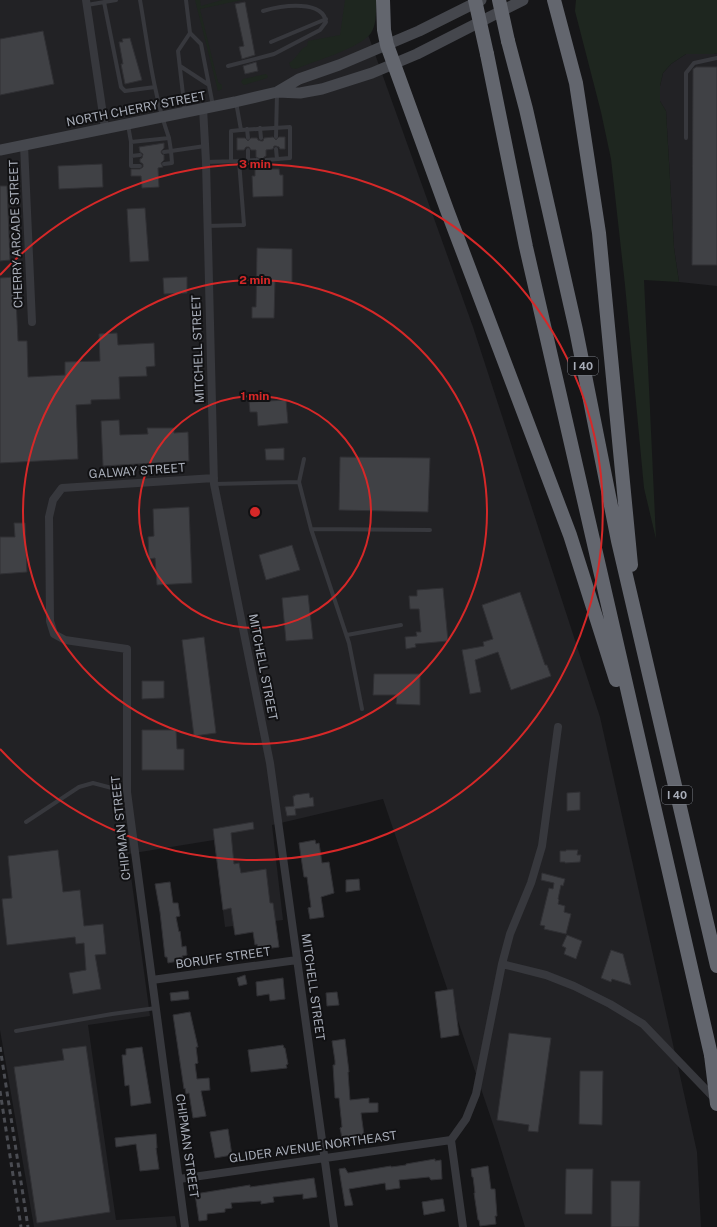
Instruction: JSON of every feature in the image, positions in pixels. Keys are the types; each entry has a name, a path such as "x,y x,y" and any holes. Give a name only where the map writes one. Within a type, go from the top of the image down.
{"highway":[{"path":"383,0 384,30 387,45 447,210 570,535 646,778"},
{"name":"I 40","path":"475,0 526,247 646,778 711,1055 717,1104"},
{"name":"I 40","path":"500,0 508,42 526,109 576,330 618,541 717,966"},
{"path":"554,0 576,83 598,226 638,625"}],"street":[{"name":"NORTH CHERRY STREET","path":"277,92 299,79 387,45 481,0"},
{"name":"NORTH CHERRY STREET","path":"0,150 236,102 277,92 300,93 322,89 394,64 417,54 523,0"},
{"path":"86,2 105,128"},
{"name":"MITCHELL STREET","path":"208,107 205,146 206,226 214,481 270,763 334,1227"},
{"name":"CHERRY ARCADE STREET","path":"24,145 32,322"},
{"name":"GALWAY STREET","path":"62,488 214,481"},
{"name":"CHIPMAN STREET","path":"62,488 52,500 49,516 50,621 54,634 64,640 127,649 127,792 185,1227"},
{"path":"463,1227 451,1140 466,1119 476,1094 502,964 510,934 531,883 542,846 558,727"},
{"name":"BORUFF STREET","path":"152,980 297,960"},
{"path":"502,964 546,975 574,986 610,1004 643,1024 717,1101"},
{"name":"GLIDER AVENUE NORTHEAST","path":"179,1179 451,1140"}],"lane":[{"path":"86,2 116,0"},
{"path":"140,0 155,87 169,138 171,151 172,163 164,164"},
{"path":"186,0 190,33 201,44 209,86 208,107"},
{"path":"263,11 297,1 303,1"},
{"path":"104,2 121,87 125,91 155,87"},
{"path":"228,66 274,54 320,30 326,22 326,18 323,10 318,4"},
{"path":"271,42 326,18"},
{"path":"185,112 178,51 190,33"},
{"path":"686,138 686,73 694,63 717,58"},
{"path":"180,66 209,86"},
{"path":"276,137 275,127 277,92"},
{"path":"236,102 241,130"},
{"path":"128,124 131,142 131,166 140,166"},
{"path":"232,161 231,131 290,127 290,158 266,160"},
{"path":"260,128 261,138"},
{"path":"247,129 248,138"},
{"path":"131,142 169,138"},
{"path":"164,152 205,146"},
{"path":"276,149 277,159"},
{"path":"248,150 248,161"},
{"path":"131,156 140,155"},
{"path":"206,162 256,160"},
{"path":"206,226 244,225 240,161"},
{"path":"304,459 299,482 311,529 347,635 362,709"},
{"path":"214,481 299,482"},
{"path":"311,529 430,530"},
{"path":"347,635 401,625"},
{"path":"26,822 79,787 93,783 127,792"},
{"path":"16,1032 112,1014 156,1008"}],"shaded area":[{"path":"0,0 365,0 366,29 473,327 600,717 697,1152 701,1227 525,1227 497,1136 383,799 272,825 283,920 225,927 214,840 128,854 150,1016 88,1025 116,1220 175,1216 177,1227 34,1227 0,1030"},
{"path":"195,0 200,0 201,6 222,0 242,0 200,9 218,82 222,85 222,89 218,91"},
{"path":"345,0 376,0 375,21 371,33 366,39 348,49 296,69 291,68 289,63 304,47 307,46 308,41 340,35"},
{"path":"576,0 717,0 717,53 686,54 671,64 663,73 660,86 660,101 666,111 674,248 679,282 644,280 656,539 644,488 625,285 611,159 601,112 575,11"},
{"path":"717,53 717,286 679,282 674,248 666,111 660,101 660,86 663,73 671,64 686,54"},
{"path":"266,74 268,76 267,78 244,85 241,82 243,79"}],"building":[{"path":"245,2 255,55 242,59 239,47 244,46 235,4"},
{"path":"43,31 54,84 0,95 0,39"},
{"path":"130,38 142,80 125,84 119,42 123,42 122,39"},
{"path":"256,62 258,71 245,74 243,66"},
{"path":"696,67 717,67 717,265 692,265 693,69"},
{"path":"273,137 276,140 279,137 285,137 285,149 280,149 279,147 274,146 273,149 266,150 266,156 264,157 263,161 267,163 267,169 279,169 280,175 283,175 283,196 253,197 252,176 255,176 255,170 257,169 257,164 259,163 260,159 256,157 256,150 251,150 249,147 246,147 244,150 237,150 237,138 245,138 248,141 251,138 257,138 258,140 263,141 264,138"},
{"path":"164,143 164,148 161,152 164,155 164,160 161,163 163,167 158,168 159,187 142,188 141,176 131,176 131,169 140,169 143,167 140,159 142,158 143,154 140,152 139,147"},
{"path":"102,164 103,187 59,189 58,166"},
{"path":"0,186 7,186 10,260 0,261"},
{"path":"145,208 149,261 130,262 127,209"},
{"path":"257,248 292,249 292,282 275,281 274,318 252,318 252,307 256,307"},
{"path":"15,277 18,341 27,341 28,377 65,375 65,362 100,361 99,334 117,333 118,345 154,343 155,366 146,367 147,376 119,377 120,399 91,400 91,404 76,405 78,459 0,463 0,278"},
{"path":"187,277 187,293 164,294 163,278"},
{"path":"286,400 288,423 258,426 257,412 250,412 249,402"},
{"path":"119,420 120,435 148,434 147,428 174,428 174,433 188,432 189,461 103,466 101,421"},
{"path":"284,448 284,460 266,460 265,449"},
{"path":"340,457 430,458 428,512 339,510"},
{"path":"189,507 192,583 157,585 155,558 149,559 148,537 154,536 153,509"},
{"path":"14,523 25,523 27,572 0,574 0,537 15,537"},
{"path":"292,545 300,570 266,580 259,555"},
{"path":"443,588 448,641 415,644 416,647 406,649 405,637 417,636 416,632 421,632 419,609 410,609 409,596 417,596 417,590"},
{"path":"520,592 545,665 547,665 551,676 511,690 498,652 475,660 481,692 470,694 462,650 484,646 483,642 493,639 482,605"},
{"path":"308,595 313,639 286,641 282,598"},
{"path":"204,637 216,733 194,736 182,640"},
{"path":"374,674 420,674 420,705 396,704 397,695 373,695"},
{"path":"142,681 164,681 164,698 142,699"},
{"path":"142,730 176,730 177,749 184,749 184,770 142,770"},
{"path":"580,792 580,810 567,811 567,793"},
{"path":"309,793 310,798 313,797 314,806 295,809 296,815 287,816 285,807 294,806 293,796"},
{"path":"253,822 254,829 231,833 234,864 239,863 241,873 266,869 270,903 273,903 279,947 258,950 257,944 255,945 253,932 235,935 231,908 223,910 213,829"},
{"path":"315,840 316,844 319,843 322,863 329,862 334,893 321,897 324,917 310,919 308,908 311,907 307,877 304,877 299,843"},
{"path":"58,850 63,892 80,890 84,926 103,924 106,954 95,955 101,989 73,994 69,973 86,970 84,943 76,944 75,937 7,945 2,899 12,898 8,856"},
{"path":"578,850 577,855 581,855 580,862 560,862 560,851"},
{"path":"542,873 565,879 563,886 561,885 558,904 565,906 564,912 571,914 566,934 544,929 545,926 540,925 549,888 553,889 554,883 541,880"},
{"path":"359,879 360,890 346,892 346,880"},
{"path":"170,882 173,903 178,903 180,916 176,917 182,947 186,946 187,955 182,956 183,960 168,963 167,957 165,957 155,884"},
{"path":"567,935 582,941 576,959 564,954 566,948 562,946"},
{"path":"611,950 623,954 631,985 612,979 611,982 601,978"},
{"path":"245,975 247,984 239,986 237,978"},
{"path":"283,978 285,999 270,1001 269,994 257,996 256,982"},
{"path":"453,989 459,1035 441,1038 435,992"},
{"path":"188,991 189,999 171,1001 170,993"},
{"path":"337,992 339,1005 327,1006 326,993"},
{"path":"190,1012 198,1047 196,1047 198,1063 195,1064 197,1079 209,1078 210,1090 201,1091 206,1116 193,1118 189,1093 186,1094 185,1088 184,1089 173,1015"},
{"path":"509,1033 551,1038 538,1132 528,1131 529,1125 497,1120"},
{"path":"345,1039 349,1072 350,1100 369,1098 369,1103 378,1103 378,1112 361,1113 364,1135 342,1138 340,1128 342,1127 339,1098 335,1098 333,1065 335,1065 335,1061 332,1041"},
{"path":"283,1045 288,1064 286,1065 287,1068 251,1072 248,1050"},
{"path":"86,1046 110,1212 37,1223 14,1067 64,1060 62,1049"},
{"path":"142,1047 151,1103 131,1106 129,1085 125,1086 122,1055 126,1055 126,1049"},
{"path":"580,1071 603,1071 602,1125 579,1124"},
{"path":"228,1129 232,1155 215,1158 210,1132"},
{"path":"156,1134 159,1169 140,1171 136,1144 116,1147 115,1138"},
{"path":"435,1159 435,1161 441,1160 442,1179 431,1180 429,1177 399,1180 400,1188 386,1190 385,1183 349,1189 353,1205 345,1206 339,1169 345,1168 348,1173 406,1165"},
{"path":"488,1166 491,1189 495,1189 497,1216 495,1216 496,1224 480,1226 471,1169"},
{"path":"566,1169 593,1169 592,1214 565,1214"},
{"path":"314,1178 317,1197 303,1199 303,1194 273,1197 274,1202 261,1204 261,1201 231,1203 232,1208 225,1209 225,1212 207,1214 207,1220 199,1221 195,1194 250,1185 250,1187"},
{"path":"611,1181 640,1181 639,1227 611,1227"},
{"path":"443,1199 445,1211 424,1215 422,1202"}],"railway":[{"path":"0,1047 28,1227"},
{"path":"0,1091 21,1227"}]}
